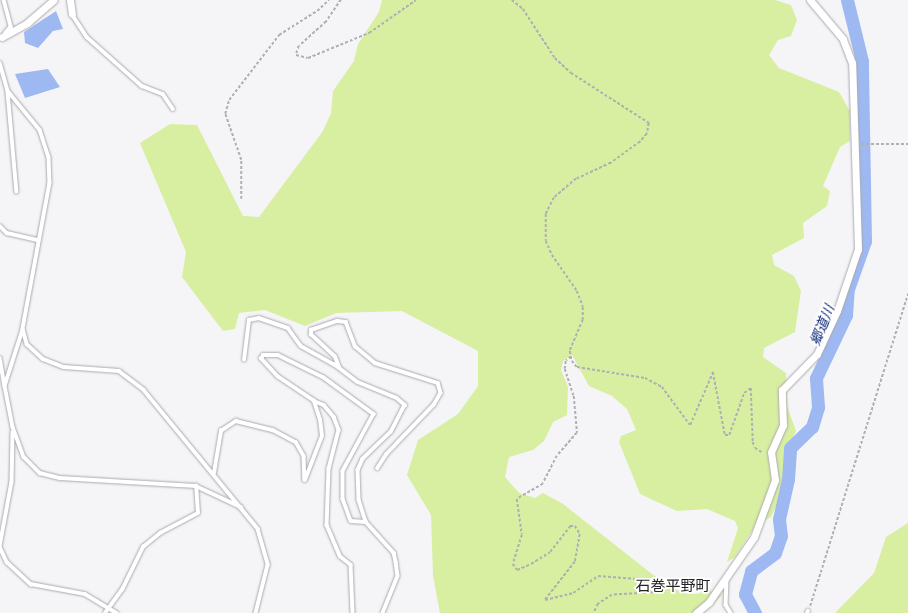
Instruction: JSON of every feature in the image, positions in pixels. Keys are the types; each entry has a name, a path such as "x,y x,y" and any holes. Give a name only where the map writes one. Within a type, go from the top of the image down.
{"street":[{"path":"1,39 27,23 53,0"},
{"path":"70,0 72,14"},
{"path":"696,613 709,602 727,578 760,523 775,480 771,452 783,424 782,390 817,354 855,261 858,249 857,144 852,62 844,39 810,0"}],"lane":[{"path":"1,39 11,27 4,0"},
{"path":"72,14 87,37 142,86 163,94 173,109"},
{"path":"0,63 8,90 17,192"},
{"path":"5,386 23,329 38,240 50,183 49,157 40,130 8,90"},
{"path":"0,226 7,233 38,240"},
{"path":"244,360 249,320 259,318 288,328 300,346 340,370 405,405 391,432 363,459 358,470 359,500 366,522 394,552 396,562 398,576 383,613"},
{"path":"340,370 335,357 311,335 317,326 346,322 355,346 376,363 438,383 441,393 434,405 387,454 378,468"},
{"path":"23,329 27,344 43,359 64,368 119,371 144,390 244,509 258,529 268,565 256,613"},
{"path":"353,613 350,565 340,556 327,525 328,469 340,430 334,417 324,405 314,402 266,366 261,359 264,355 278,355 323,377 374,414 342,471 342,499 350,521 366,522"},
{"path":"0,358 12,427 14,463 0,547 7,562 31,584 85,594 117,613"},
{"path":"214,473 222,431 236,421 273,430 296,442 304,456 305,480 322,436 314,402"},
{"path":"12,427 24,457 40,472 60,478 196,486 244,509"},
{"path":"105,613 110,608 143,547 160,533 198,513 196,486"},
{"path":"727,578 726,605 731,613"}],"path":[{"path":"241,199 241,160 225,114 228,100 278,35 317,11 329,0"},
{"path":"341,0 326,22 299,46 296,55 308,58 368,33 416,0"},
{"path":"512,0 523,9 555,58 570,73 649,123 647,134 640,142 611,163 576,179 548,207 546,241 552,255 578,291 584,307 570,357 566,361 565,370 574,396 576,433 557,456 543,484 517,499 522,535 513,564 516,570 531,564 550,552 570,526 575,526 580,534 575,562 545,600 555,601 573,593 598,576 651,580 662,588 652,593 612,595 598,604 594,613"},
{"path":"857,144 908,144"},
{"path":"808,612 908,294"},
{"path":"570,357 577,367 624,373 662,387 690,425 713,372 725,435 729,435 744,393 751,388 755,448 765,453 771,452"}],"green space":[{"path":"382,0 775,0 791,5 797,20 791,36 778,40 769,55 779,68 839,92 850,111 850,141 840,147 823,186 830,191 827,206 803,223 804,238 772,255 774,265 794,276 801,291 795,332 764,348 763,357 786,373 787,406 796,431 787,453 780,498 771,517 755,526 735,557 727,562 738,528 735,521 707,509 677,511 640,494 619,442 621,436 636,430 627,409 612,396 589,386 572,355 563,361 561,370 568,387 567,415 553,422 544,441 533,450 509,457 505,477 519,493 535,498 543,493 563,504 652,574 682,593 696,594 710,590 722,595 704,613 440,613 433,576 431,515 407,475 418,440 458,414 478,386 478,351 402,311 336,313 305,326 265,310 239,313 235,329 223,331 182,277 186,252 140,143 170,124 197,125 243,216 259,217 323,131 331,113 333,91 354,61 358,44 379,12"},
{"path":"908,523 908,613 835,613 874,573 886,537"}],"water":[{"path":"56,11 63,29 53,31 38,48 25,43 24,32"},
{"path":"48,69 60,87 25,98 15,74"}],"waterway":[{"name":"郷道川","path":"755,613 745,594 751,571 775,553 781,536 779,519 788,479 790,448 812,427 818,407 816,378 846,315 848,289 865,241 862,61 847,0"}],"district":[{"name":"石巻平野町","path":"673,586"}]}
